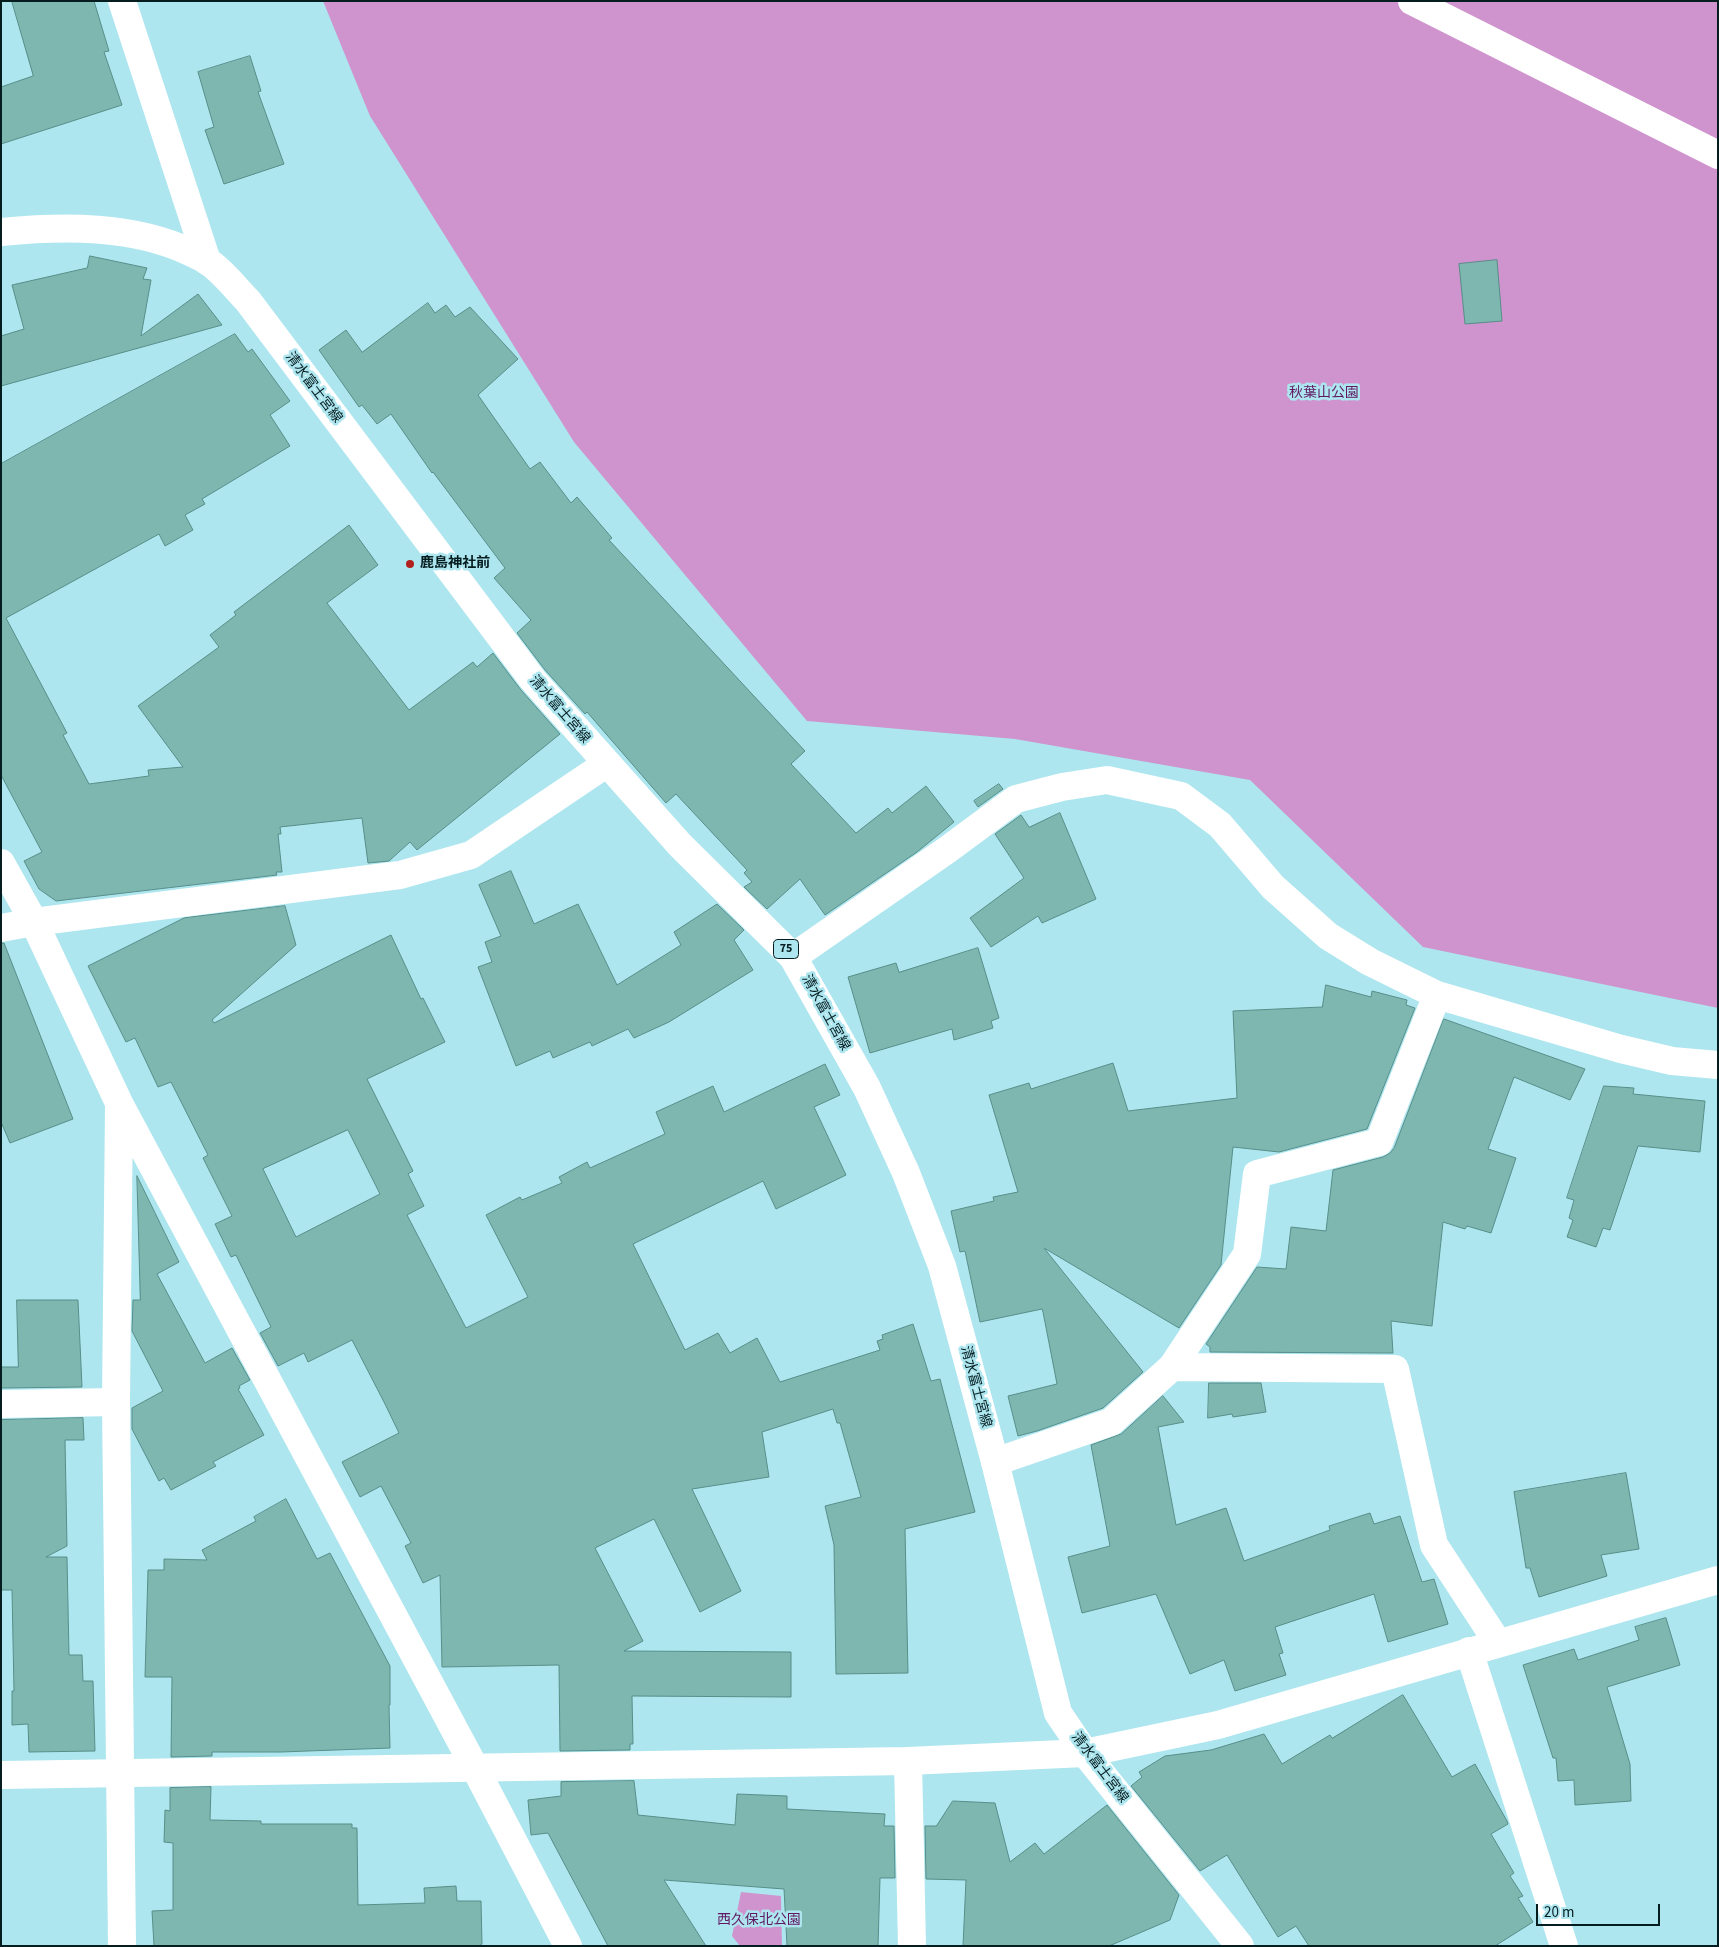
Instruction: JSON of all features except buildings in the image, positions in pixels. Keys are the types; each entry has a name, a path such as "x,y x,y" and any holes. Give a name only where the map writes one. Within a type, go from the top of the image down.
{"street":[{"path":"122,1 207,260"},
{"path":"1412,1 1718,155"},
{"name":"清水富士宮線","path":"1,232 32,229 105,230 144,237 176,246 207,260 248,301 533,680 680,845 793,956 868,1088 906,1173 942,1266 995,1462 1058,1713 1084,1752 1240,1946"},
{"path":"1,928 34,922 400,875 471,855 606,764"},
{"path":"793,956 1016,799 1062,787 1107,780 1181,796 1220,825 1273,887 1328,936 1370,962 1437,995 1672,1061 1718,1065"},
{"path":"1,863 34,922 119,1103 475,1768 568,1946"},
{"path":"995,1462 1111,1422 1172,1368 1247,1254 1257,1174 1379,1142 1437,995"},
{"path":"119,1103 116,1402 122,1946"},
{"path":"1172,1368 1395,1369 1434,1545 1498,1643"},
{"path":"1,1404 116,1402"},
{"path":"1,1775 908,1761 1084,1752 1218,1725 1718,1580"},
{"path":"1470,1651 1564,1946"},
{"path":"908,1761 912,1946"}],"green space":[{"name":"秋葉山公園","path":"323,1 1718,1 1718,1008 1423,947 1250,780 1015,739 807,721 574,442 370,116"},
{"name":"西久保北公園","path":"741,1892 781,1896 782,1946 740,1946 732,1936"}],"place":[{"name":"鹿島神社前","path":"410,564"}]}
